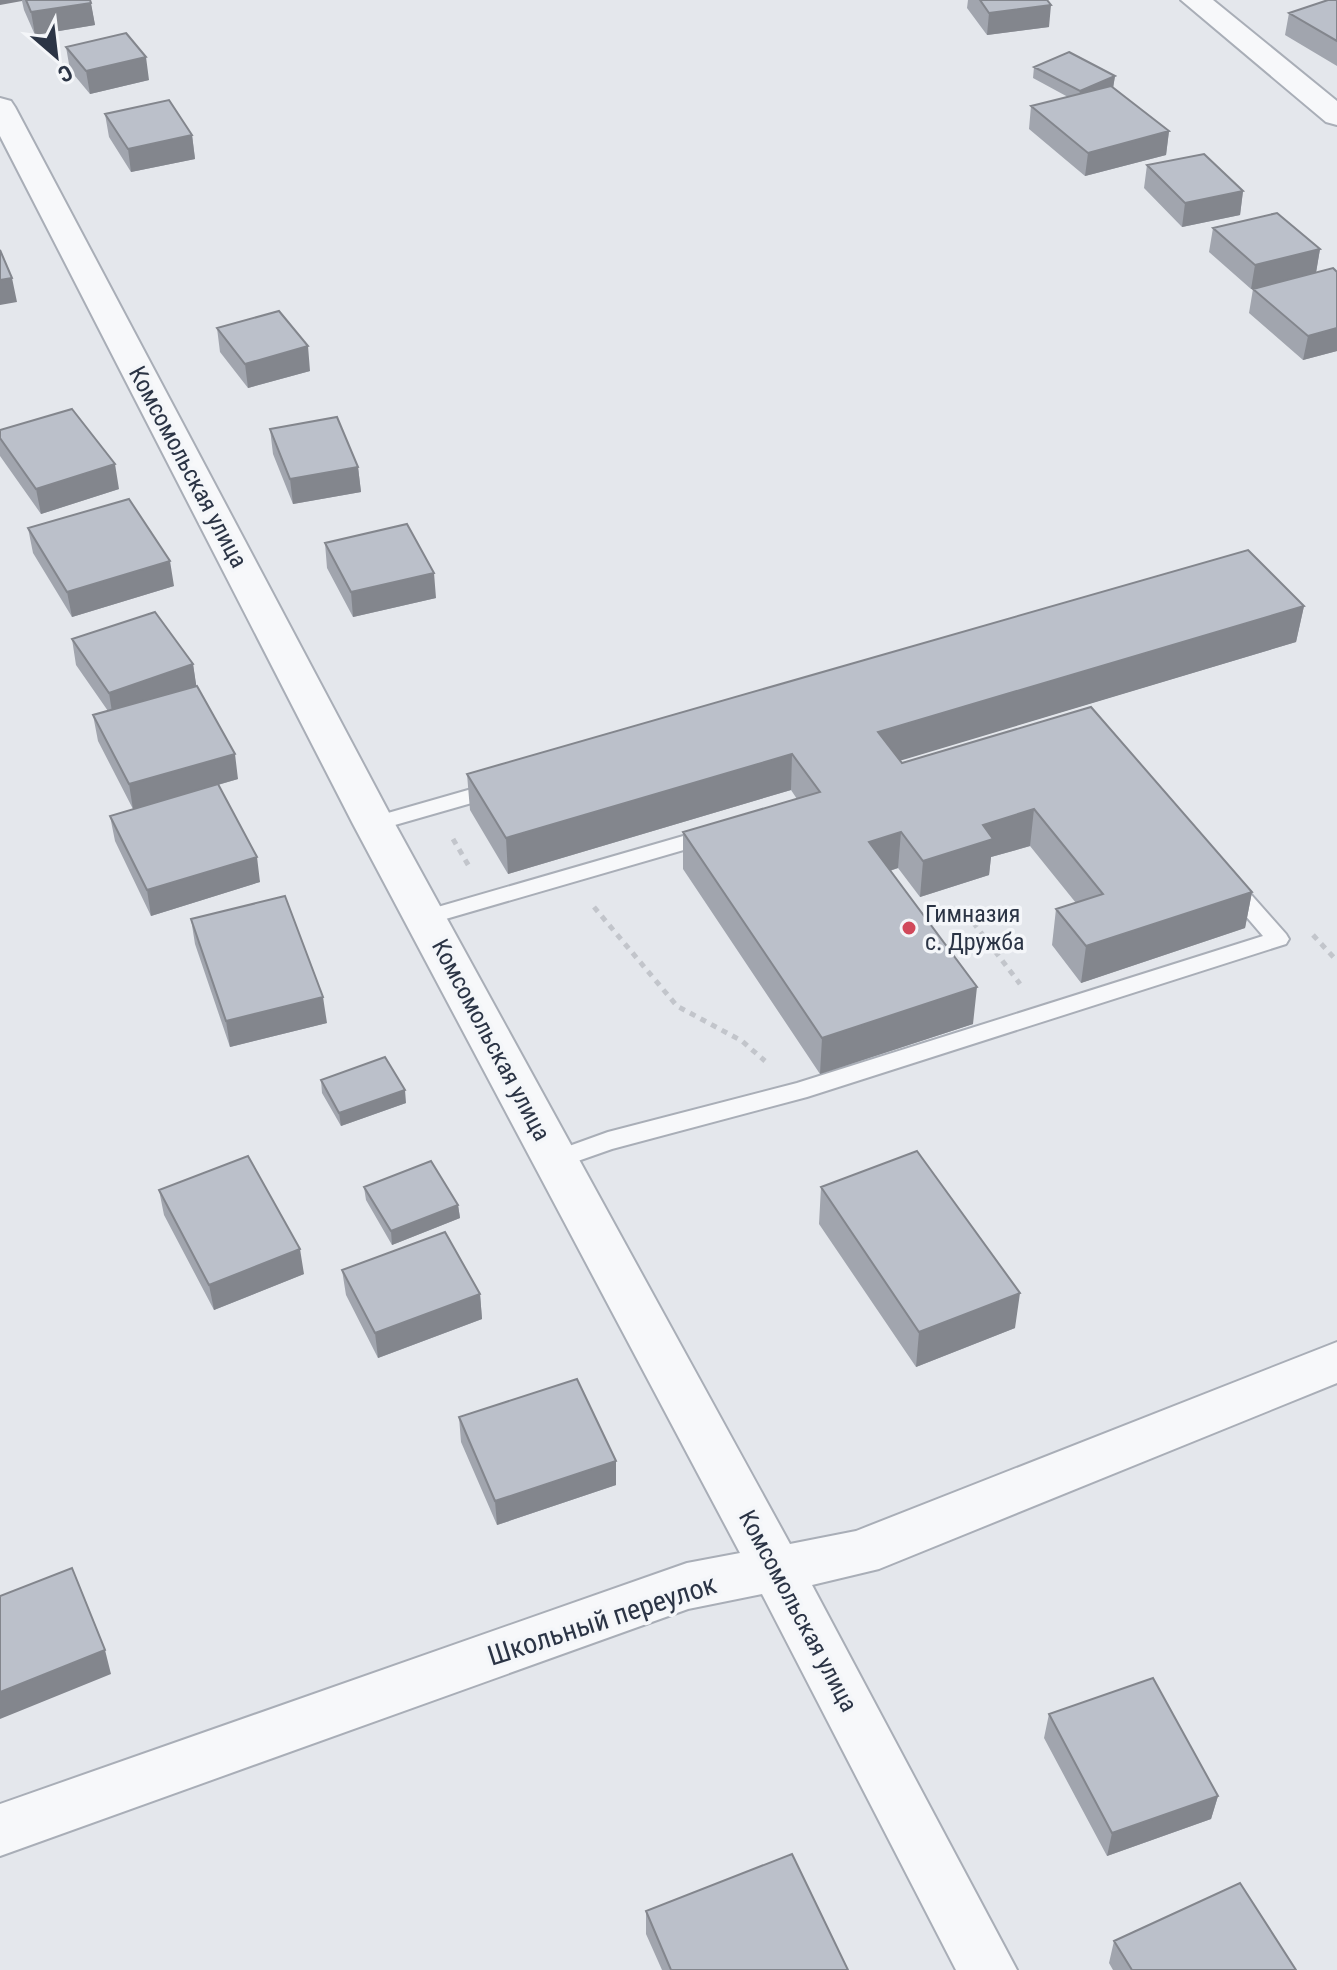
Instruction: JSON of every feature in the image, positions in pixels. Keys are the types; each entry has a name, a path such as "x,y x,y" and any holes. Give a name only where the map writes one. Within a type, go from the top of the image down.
{"street":[{"path":"1195,0 1337,116"},
{"name":"Комсомольская улица","path":"0,107 374,824 777,1571 987,1970"},
{"name":"Школьный переулок","path":"0,1830 687,1586 860,1553 1337,1362"}],"lane":[{"path":"374,824 509,785"},
{"path":"425,918 735,828"},
{"path":"555,1160 608,1141 799,1091 1278,939 1215,867"}],"path":[{"path":"434,807 489,900"},
{"path":"568,877 677,1006 742,1041 799,1091"},
{"path":"966,913 1042,1014"}],"building":[{"path":"26,0 90,0 91,3 31,12"},
{"path":"980,0 1047,0 1051,5 989,13"},
{"path":"1337,0 1337,41 1289,13"},
{"path":"126,33 146,57 86,71 66,47"},
{"path":"1069,52 1115,76 1080,91 1034,67"},
{"path":"1111,86 1169,131 1088,153 1031,106"},
{"path":"169,100 192,135 128,149 105,114"},
{"path":"1204,154 1243,191 1185,203 1147,165"},
{"path":"1277,213 1320,249 1255,265 1213,228"},
{"path":"0,250 12,278 0,280"},
{"path":"1333,268 1337,272 1337,328 1308,336 1253,289"},
{"path":"279,311 308,346 245,364 217,328"},
{"path":"72,409 115,464 36,489 0,438 0,430"},
{"path":"337,417 358,467 290,479 270,429"},
{"path":"129,499 170,561 67,592 28,528"},
{"path":"407,524 434,573 351,592 325,543"},
{"path":"1248,550 1304,606 878,732 902,763 1091,707 1252,892 1086,946 1056,909 1103,894 1034,809 983,825 993,839 923,861 901,832 869,842 977,987 822,1038 683,832 820,792 792,754 506,838 467,774"},
{"path":"155,612 193,664 109,693 72,639"},
{"path":"197,686 235,754 129,784 93,715"},
{"path":"218,784 257,857 147,890 110,816"},
{"path":"285,896 323,997 226,1021 191,919"},
{"path":"385,1057 405,1090 339,1113 321,1080"},
{"path":"917,1151 1020,1293 919,1332 821,1187"},
{"path":"248,1156 300,1249 209,1285 159,1190"},
{"path":"431,1161 458,1205 391,1231 364,1187"},
{"path":"445,1232 480,1294 375,1333 342,1270"},
{"path":"577,1379 616,1461 495,1501 459,1417"},
{"path":"72,1568 105,1650 0,1692 0,1596"},
{"path":"1153,1678 1218,1796 1112,1833 1049,1714"},
{"path":"792,1854 848,1970 671,1970 646,1911"},
{"path":"1240,1883 1296,1970 1132,1970 1114,1941"}],"place":[{"name":"Гимназия с. Дружба","path":"909,928"}]}
